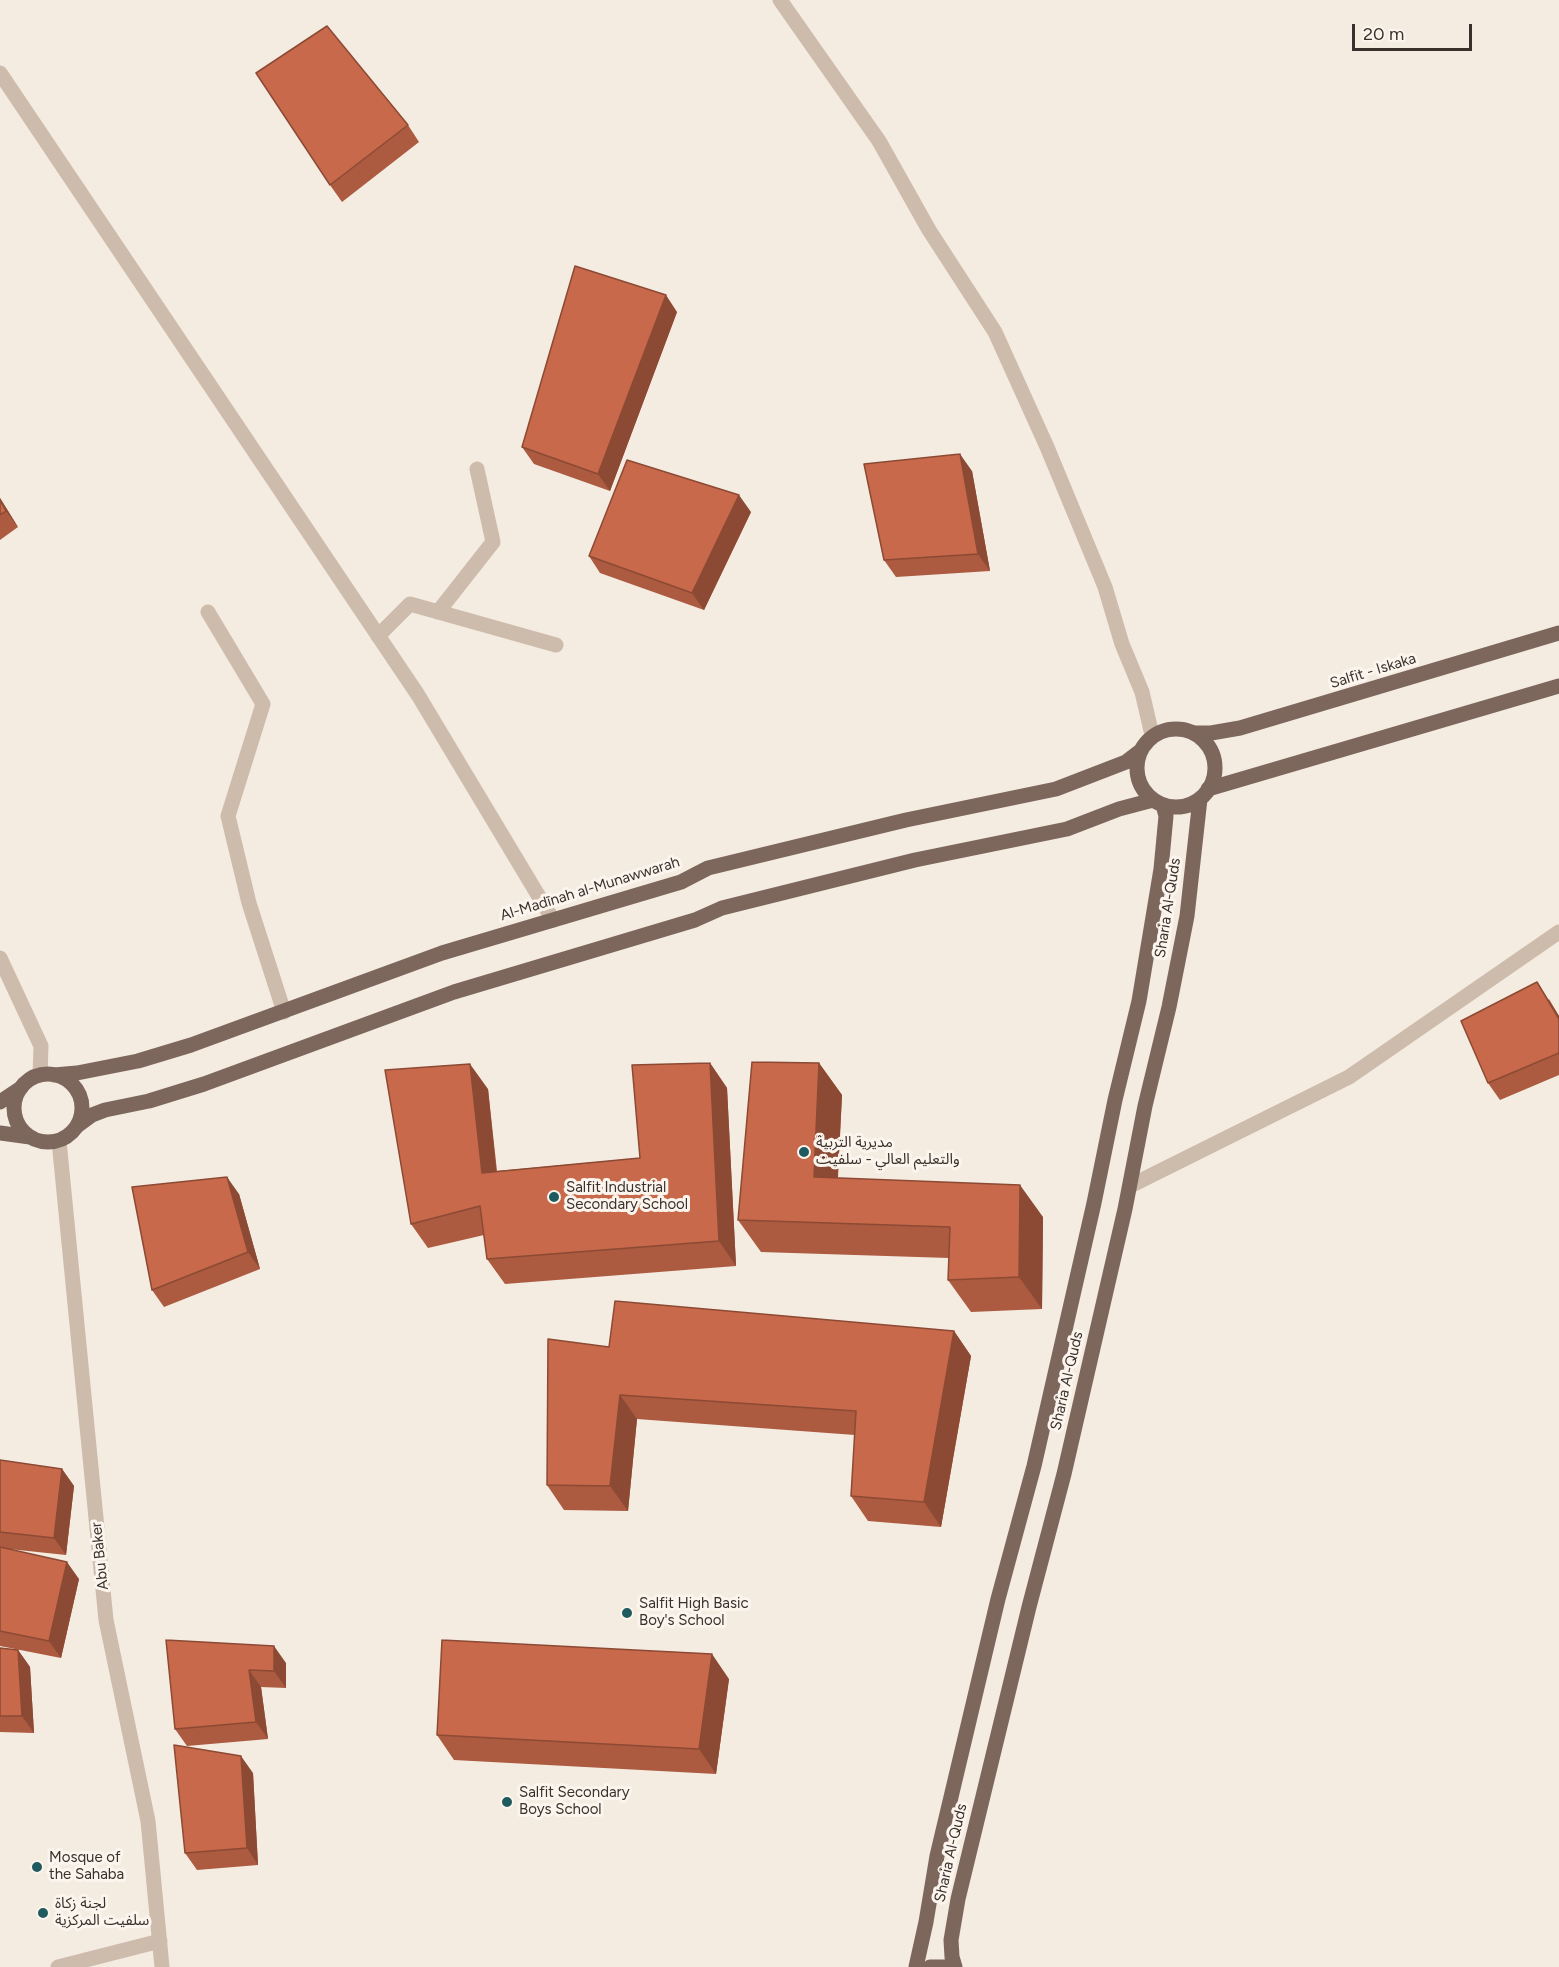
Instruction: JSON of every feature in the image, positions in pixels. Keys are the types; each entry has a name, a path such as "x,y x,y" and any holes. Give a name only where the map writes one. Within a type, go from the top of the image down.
{"main road":[{"name":"Salfit - Iskaka","path":"1195,733 1218,733 1267,721 1559,633"},
{"path":"1204,794 1215,775 1215,760 1211,749 1195,733 1181,728 1152,735 1139,752 1136,776 1143,790 1158,803 1174,808 1185,807 1204,794 1559,686"},
{"name":"Al-Madīnah al-Munawwarah","path":"47,1075 77,1073 138,1060 191,1045 442,953 681,882 708,868 906,820 1056,789 1126,762 1139,752"},
{"name":"Sharia Al-Quds","path":"955,1967 951,1957 951,1940 958,1899 1064,1474 1130,1186 1145,1106 1169,1007 1187,916 1204,794"},
{"path":"0,1134 30,1137 44,1142 59,1141 92,1115 105,1110 149,1101 204,1084 454,992 695,920 722,908 915,860 1067,829 1119,809 1158,803"},
{"name":"Sharia Al-Quds","path":"916,1967 940,1844 999,1599 1034,1466 1139,1001 1161,869 1166,816 1158,803"},
{"path":"30,1137 15,1119 15,1098 29,1079 47,1075 65,1079 74,1086 80,1096 82,1115 77,1126"},
{"path":"0,1102 21,1088"},
{"path":"930,1967 947,1967"}],"street":[{"path":"780,0 879,141 929,230 995,332 1047,447 1105,587 1122,644 1142,692 1152,735"},
{"path":"0,73 418,694 553,920"},
{"path":"438,612 493,542 477,469"},
{"path":"378,636 410,604 555,645"},
{"path":"208,612 263,704 228,816 249,903 284,1012"},
{"path":"1130,1186 1349,1077 1559,932"},
{"path":"0,958 41,1046 47,1075"},
{"name":"Abu Baker","path":"59,1141 106,1620 148,1821 162,1967"},
{"path":"58,1967 160,1941"}],"building":[{"path":"327,26 408,125 330,185 256,73"},
{"path":"575,266 666,295 598,474 522,447"},
{"path":"960,454 978,554 884,560 864,464"},
{"path":"627,460 739,495 692,593 589,556"},
{"path":"0,500 6,511 0,515"},
{"path":"1537,982 1559,1019 1559,1053 1488,1083 1461,1021"},
{"path":"752,1062 819,1063 814,1177 1020,1185 1019,1277 948,1280 950,1227 738,1220"},
{"name":"Salfit Industrial Secondary School","path":"710,1063 719,1241 487,1259 480,1206 411,1224 385,1070 470,1064 482,1173 640,1158 632,1065"},
{"path":"227,1177 248,1252 152,1290 132,1187"},
{"path":"615,1301 954,1331 924,1502 851,1496 856,1411 620,1395 610,1486 547,1485 548,1339 609,1347"},
{"path":"0,1460 62,1469 54,1538 0,1532"},
{"path":"0,1547 67,1562 49,1641 0,1631"},
{"path":"166,1640 274,1646 274,1671 249,1670 256,1722 175,1729"},
{"name":"Salfit Secondary Boys School","path":"442,1640 712,1654 699,1749 437,1735"},
{"path":"0,1648 18,1650 22,1716 0,1716"},
{"path":"174,1745 241,1756 247,1848 185,1853"}],"place":[{"name":"مديرية التربية والتعليم العالي - سلفيت","path":"804,1152"},
{"name":"Salfit Industrial Secondary School","path":"554,1197"},
{"name":"Salfit High Basic Boy's School","path":"627,1613"},
{"name":"Salfit Secondary Boys School","path":"507,1802"},
{"name":"Mosque of the Sahaba","path":"37,1867"},
{"name":"لجنة زكاة سلفيت المركزية","path":"43,1913"}]}
